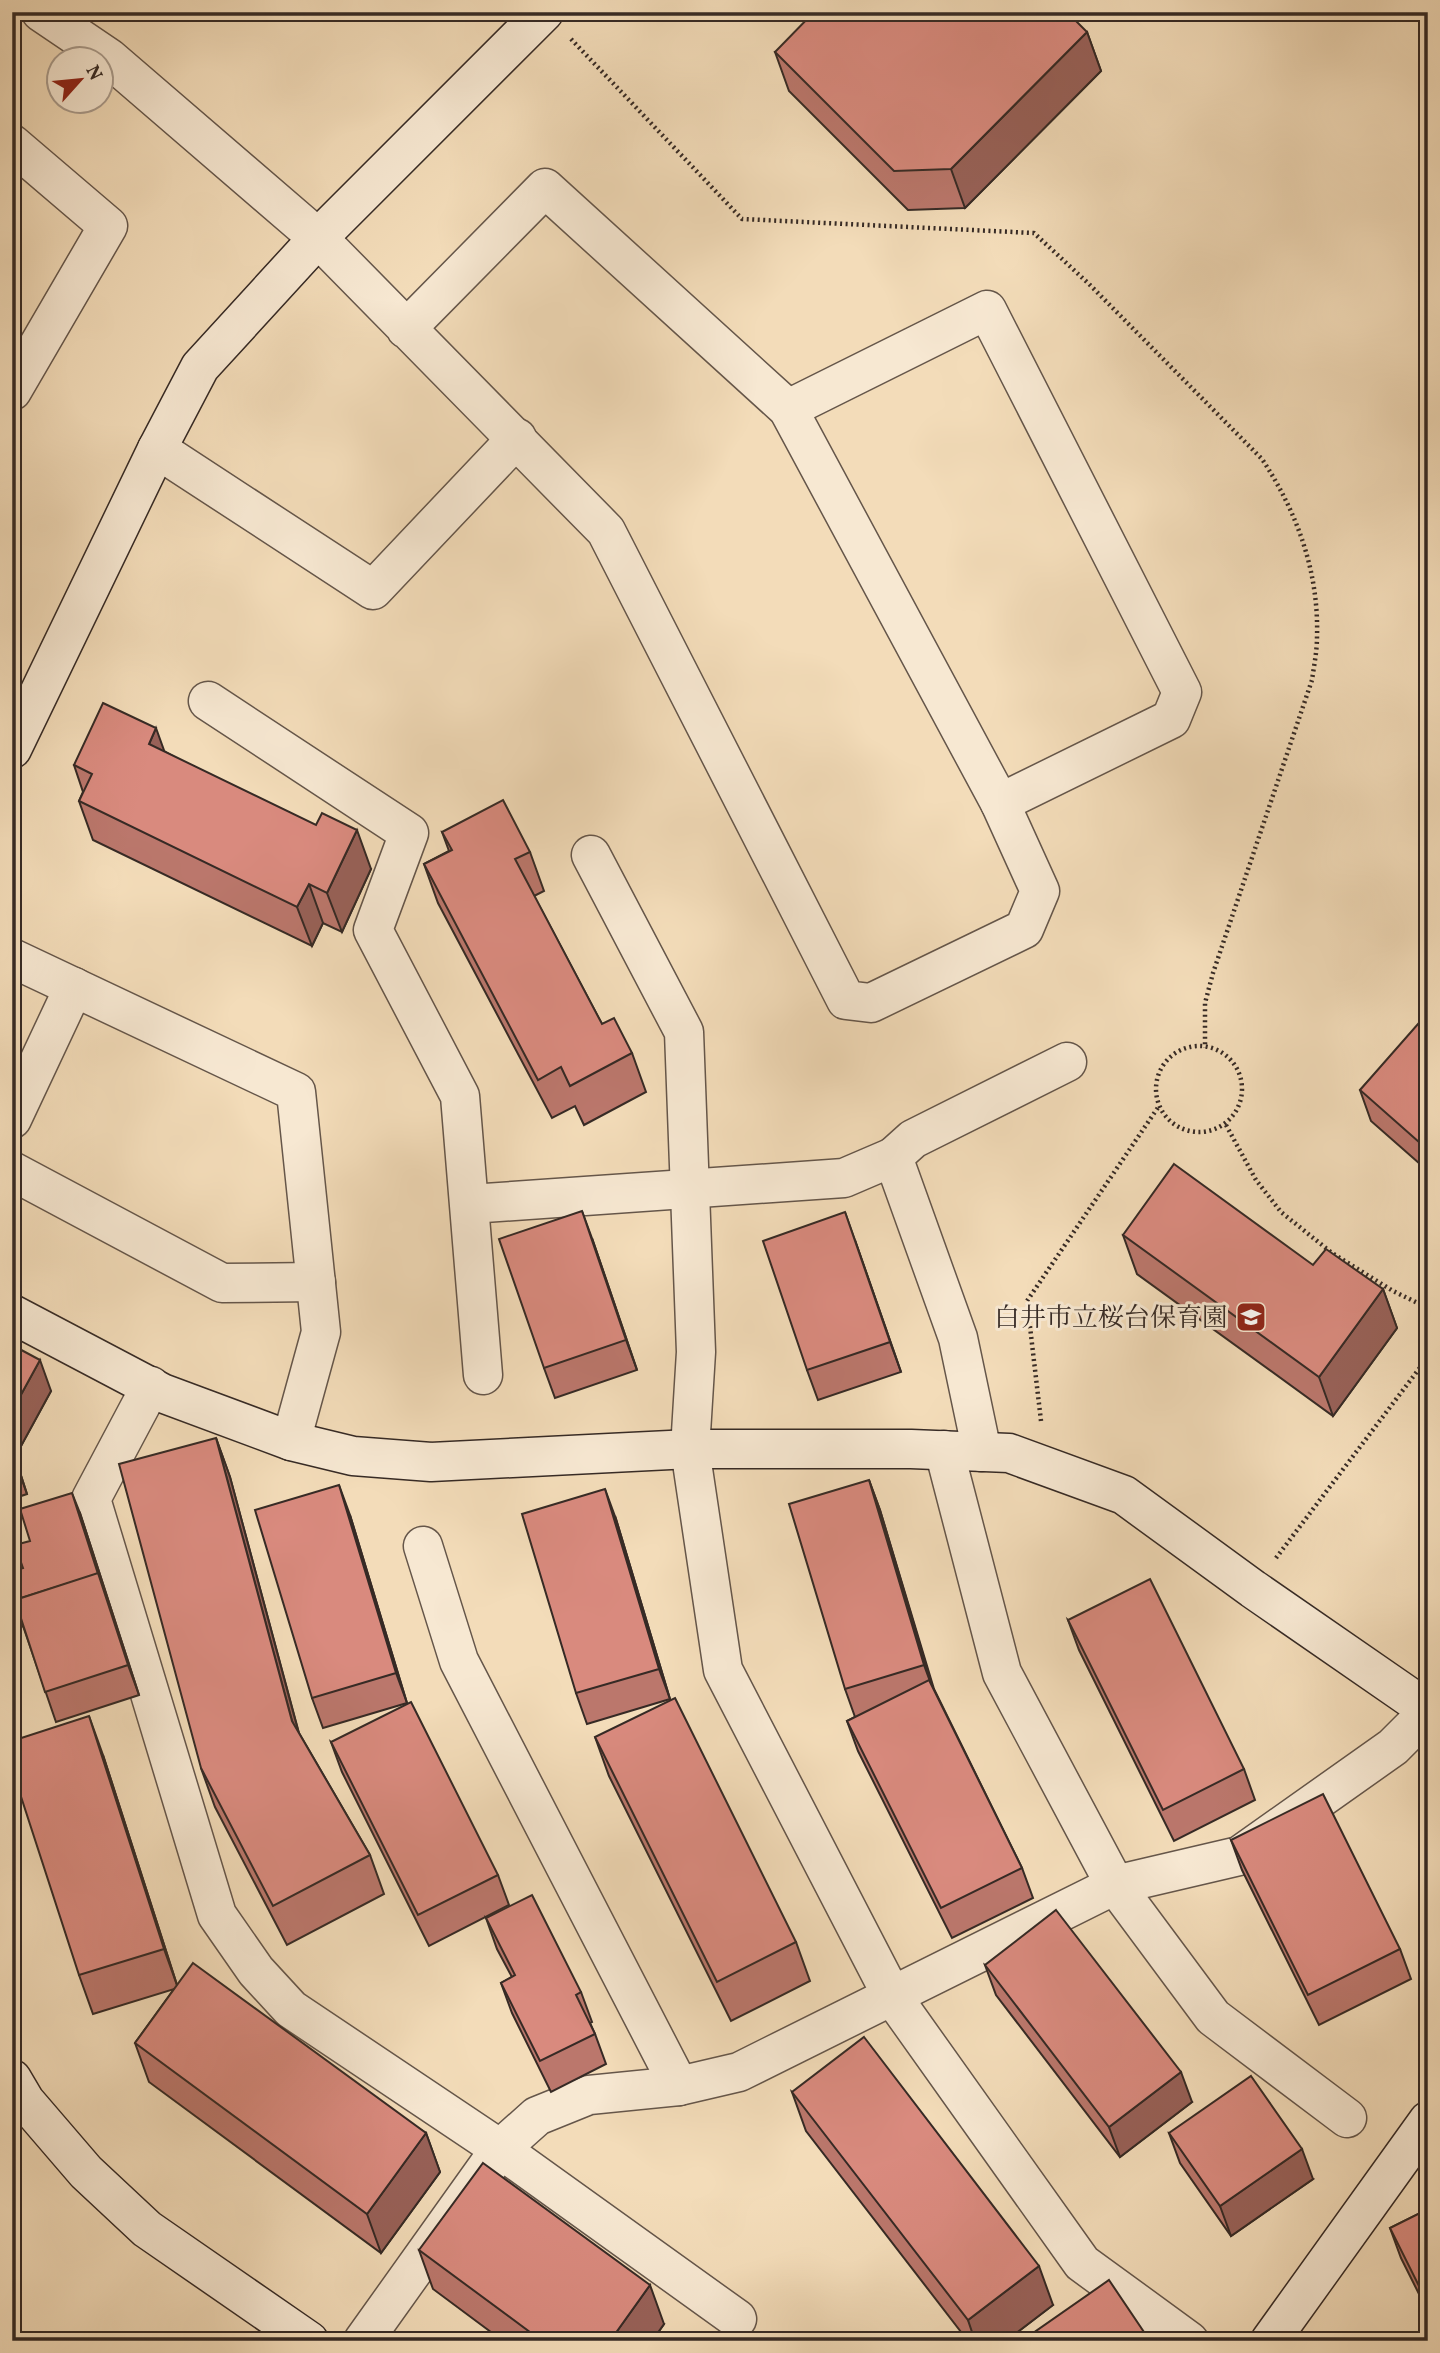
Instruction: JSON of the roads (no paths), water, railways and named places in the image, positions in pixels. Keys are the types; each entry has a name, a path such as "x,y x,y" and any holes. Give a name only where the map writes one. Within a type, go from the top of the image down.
{"street":[{"path":"41,12 109,58 318,239 406,329 517,438 606,531 846,1000 871,1003 1024,929 1040,891 1000,803 788,409 545,188 406,329"},
{"path":"12,749 200,367 318,239 544,12"},
{"path":"12,144 108,226 12,391"},
{"path":"788,409 987,310 1182,691 1171,719 1000,803"},
{"path":"157,450 373,590 517,438"},
{"path":"208,701 409,833 373,930 460,1096 483,1375"},
{"path":"591,855 684,1032 696,1352 690,1449 723,1670 892,1996 1082,2263 1189,2341"},
{"path":"12,958 296,1092 321,1332 291,1441"},
{"path":"12,1119 74,987"},
{"path":"470,1204 844,1178 893,1157 913,1139 1067,1062"},
{"path":"893,1157 958,1338 982,1452"},
{"path":"12,1171 222,1283 316,1282"},
{"path":"12,1314 151,1386 291,1441 353,1456 430,1462 690,1449 944,1450 1009,1453 1124,1495 1428,1711 1393,1747 1239,1856 1115,1885 739,2072 679,2085 589,2095 537,2116 500,2149 363,2341"},
{"path":"151,1386 91,1499 217,1915 256,1971 291,2009 500,2149 737,2319"},
{"path":"944,1450 1002,1673 1115,1885 1213,2017 1347,2118"},
{"path":"423,1546 459,1661 679,2085"},
{"path":"12,2079 26,2101 86,2172 147,2230 309,2341"},
{"path":"1270,2341 1428,2121"}],"place":[{"name":"白井市立桜台保育園","path":"1251,1317"}]}
